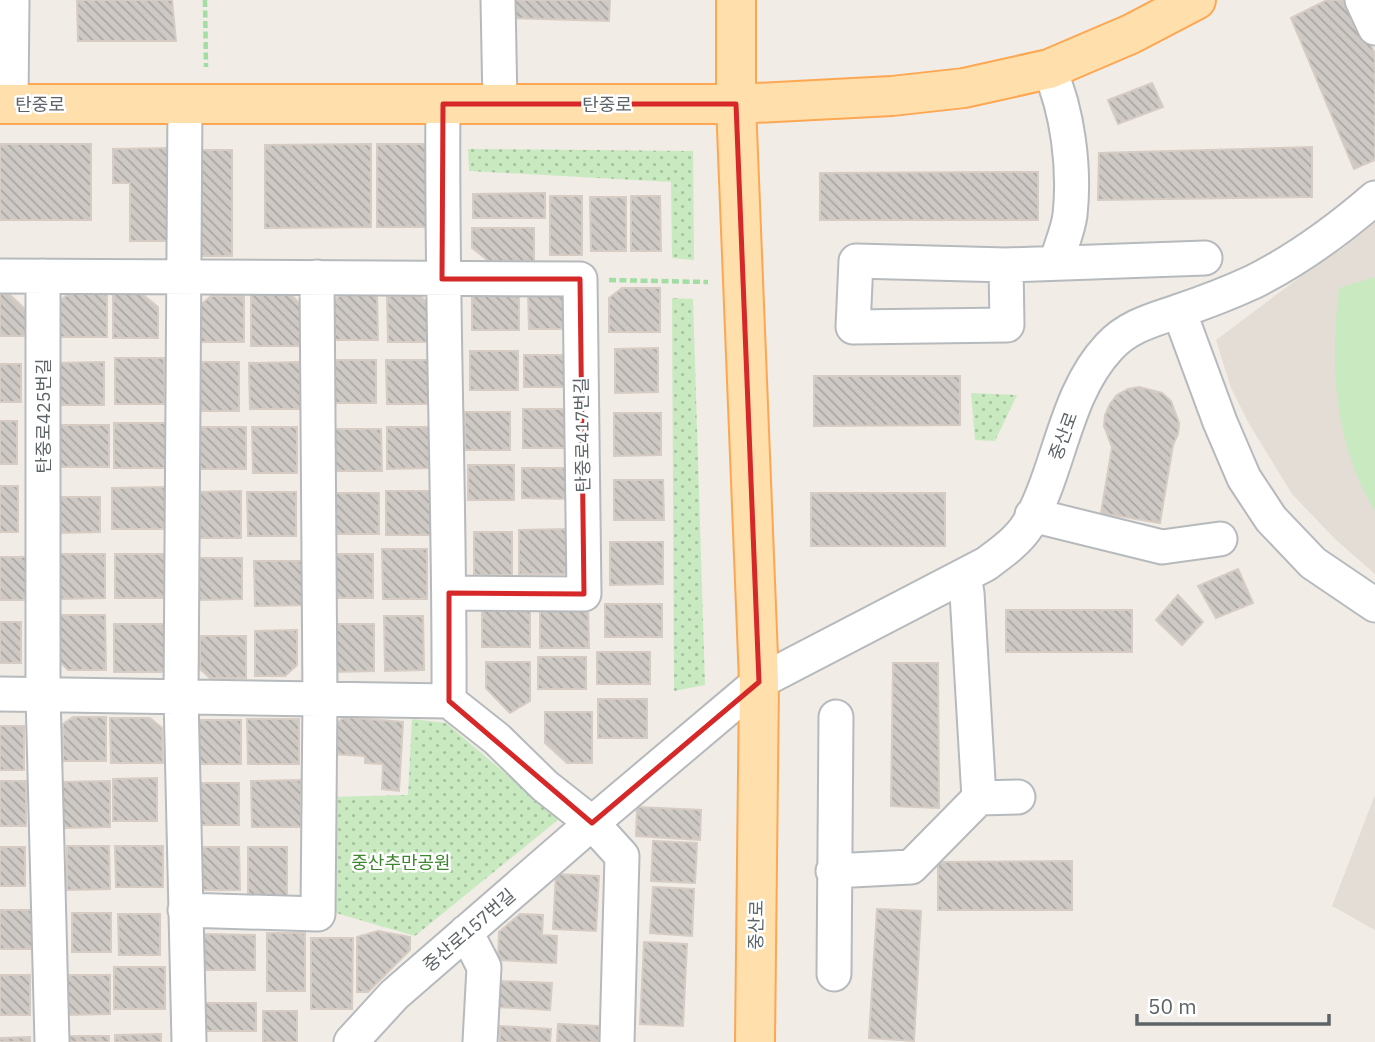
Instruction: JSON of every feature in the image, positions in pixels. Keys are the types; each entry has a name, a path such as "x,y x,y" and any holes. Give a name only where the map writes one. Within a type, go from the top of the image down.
{"main road":[{"name":"중산로","path":"736,0 736,104 759,681 755,1042"},
{"name":"탄중로","path":"6,104 736,104 892,96 952,90 1049,69 1131,34 1196,0"}],"street":[{"path":"6,104 12,0"},
{"path":"498,0 500,104"},
{"path":"1362,0 1375,28"},
{"path":"1049,69 1063,103 1070,150 1070,216 1056,263"},
{"path":"184,103 181,697 189,1042"},
{"path":"443,104 442,279 449,701"},
{"name":"중산로","path":"759,681 964,576 1007,549 1027,527 1077,399 1107,348 1123,333 1150,320 1253,282 1295,257 1353,217 1375,198"},
{"path":"1006,265 1007,325 853,327 856,261 1006,265 1205,258"},
{"path":"0,276 580,279"},
{"name":"탄중로425번길","path":"43,276 43,695 52,1042"},
{"path":"186,910 318,914 320,699 317,277"},
{"name":"탄중로417번길","path":"449,593 584,594 580,279"},
{"path":"1179,311 1244,478 1271,519 1313,564 1375,605"},
{"path":"1032,516 1162,547 1220,539"},
{"path":"964,576 979,798"},
{"name":"중산로157번길","path":"351,1042 394,995 759,681"},
{"path":"0,694 449,701 497,739 545,786 592,823 622,856 617,1042"},
{"path":"834,974 836,717"},
{"path":"833,871 911,867 979,798 1018,797"},
{"path":"466,932 484,967 480,1042"}],"path":[{"path":"205,0 206,67"},
{"path":"580,279 708,282"}],"highlighted area":[{"path":"443,104 736,104 759,682 592,823 449,701 449,593 584,594 580,279 442,279"}],"shaded area":[{"path":"1375,221 1375,574 1335,539 1292,494 1248,422 1231,388 1216,340"},
{"path":"1375,795 1375,930 1332,906"}],"green space":[{"path":"468,149 693,151 694,260 672,258 671,182 469,171"},
{"path":"1375,277 1375,511 1350,458 1343,431 1335,374 1335,345 1339,288"},
{"path":"672,298 693,299 705,685 674,691"},
{"path":"971,393 1017,395 995,441 975,440"},
{"name":"중산추만공원","path":"412,719 446,723 559,819 415,936 336,913 327,797 408,795"}],"building":[{"path":"77,0 172,0 176,41 78,41"},
{"path":"510,0 610,0 609,21 510,18"},
{"path":"1327,0 1351,0 1375,54 1375,160 1354,169 1291,18"},
{"path":"1152,83 1163,107 1118,124 1108,100"},
{"path":"0,144 91,144 91,220 0,220"},
{"path":"371,144 371,227 265,228 265,145"},
{"path":"377,144 437,144 437,227 377,227"},
{"path":"1312,147 1312,197 1098,200 1099,153"},
{"path":"170,148 170,241 130,241 130,183 113,183 113,149"},
{"path":"194,150 232,150 232,256 194,256"},
{"path":"1038,172 1038,220 820,220 820,173"},
{"path":"545,193 545,218 473,218 473,194"},
{"path":"550,196 582,196 582,255 550,255"},
{"path":"631,196 660,196 661,251 631,251"},
{"path":"590,197 626,197 626,251 591,251"},
{"path":"472,228 534,228 534,261 489,261 472,248"},
{"path":"622,288 660,288 660,332 609,332 609,298"},
{"path":"71,292 107,292 107,337 54,337 54,305"},
{"path":"251,293 290,293 306,311 307,346 251,346"},
{"path":"343,293 377,293 378,340 333,340 333,301"},
{"path":"519,293 519,330 472,330 472,294"},
{"path":"528,293 561,293 569,303 569,329 529,329"},
{"path":"0,294 9,294 26,310 26,336 0,336"},
{"path":"113,294 142,294 158,307 158,338 113,338"},
{"path":"211,296 244,296 244,342 197,342 197,308"},
{"path":"387,296 420,296 431,306 431,342 388,342"},
{"path":"658,348 658,392 615,393 615,349"},
{"path":"470,351 518,351 518,390 470,390"},
{"path":"524,355 567,355 567,387 524,387"},
{"path":"115,358 164,358 165,404 115,404"},
{"path":"331,360 376,360 376,403 331,403"},
{"path":"386,360 429,360 429,404 387,404"},
{"path":"104,362 104,405 57,405 56,363"},
{"path":"198,362 239,362 239,411 199,411"},
{"path":"300,362 301,409 250,409 249,363"},
{"path":"0,364 21,364 21,402 0,402"},
{"path":"814,376 960,376 960,425 814,426"},
{"path":"1139,387 1162,393 1171,401 1179,423 1160,523 1101,513 1112,447 1104,426 1105,415 1117,395"},
{"path":"523,409 569,409 569,448 523,448"},
{"path":"465,412 510,412 510,450 465,450"},
{"path":"614,413 661,413 661,455 614,456"},
{"path":"0,421 17,421 17,464 0,464"},
{"path":"114,423 170,423 170,468 114,468"},
{"path":"58,425 109,425 109,467 58,467"},
{"path":"198,427 246,427 246,469 198,469"},
{"path":"252,427 297,427 297,473 253,473"},
{"path":"387,427 429,427 430,468 387,469"},
{"path":"330,429 381,429 382,471 330,471"},
{"path":"468,465 514,465 514,500 468,500"},
{"path":"522,468 568,468 568,499 522,498"},
{"path":"614,480 663,480 664,520 614,520"},
{"path":"0,486 18,486 18,532 0,532"},
{"path":"168,487 168,529 112,529 112,488"},
{"path":"241,491 241,538 200,538 200,492"},
{"path":"386,491 431,491 432,535 386,535"},
{"path":"247,492 296,492 296,536 248,536"},
{"path":"331,493 379,493 379,534 332,534"},
{"path":"811,493 945,493 945,546 811,546"},
{"path":"59,497 100,497 100,532 59,533"},
{"path":"568,529 568,574 519,574 519,530"},
{"path":"474,532 512,532 512,575 474,575"},
{"path":"610,542 663,542 663,584 610,585"},
{"path":"382,549 427,549 427,599 383,599"},
{"path":"60,554 105,554 105,598 60,599"},
{"path":"115,554 166,554 166,598 115,598"},
{"path":"335,554 373,554 373,598 335,598"},
{"path":"0,557 27,557 28,600 0,600"},
{"path":"197,558 242,558 242,599 198,600"},
{"path":"254,561 305,561 305,605 255,606"},
{"path":"1238,569 1253,603 1216,618 1198,586"},
{"path":"1178,595 1203,622 1182,645 1156,620"},
{"path":"540,603 588,603 589,648 540,648"},
{"path":"482,604 530,604 530,647 482,647"},
{"path":"605,604 662,604 662,637 605,637"},
{"path":"1006,610 1132,610 1132,652 1006,652"},
{"path":"60,615 105,615 106,670 68,670 60,662"},
{"path":"384,616 423,616 424,670 385,671"},
{"path":"0,622 21,622 21,663 0,663"},
{"path":"114,624 172,624 172,664 161,672 114,672"},
{"path":"333,624 374,624 374,671 334,672"},
{"path":"297,630 297,665 285,676 255,676 255,631"},
{"path":"200,636 246,636 246,678 210,678 200,669"},
{"path":"597,652 650,652 650,684 597,684"},
{"path":"538,657 586,657 586,689 538,689"},
{"path":"486,662 530,662 530,701 510,713 486,688"},
{"path":"893,663 938,663 939,808 891,806"},
{"path":"598,699 647,699 647,738 598,738"},
{"path":"545,712 592,712 592,763 567,763 545,743"},
{"path":"73,717 106,717 106,761 63,761 63,724"},
{"path":"344,717 403,722 399,791 382,789 383,764 365,763 365,756 332,754 334,726"},
{"path":"110,718 150,718 162,728 163,763 111,763"},
{"path":"247,719 299,719 299,764 248,764"},
{"path":"195,720 241,720 241,764 196,764"},
{"path":"0,726 24,726 24,770 0,770"},
{"path":"157,778 157,821 113,821 113,779"},
{"path":"301,780 301,827 252,827 251,781"},
{"path":"0,781 26,781 26,826 0,826"},
{"path":"110,781 110,827 61,828 61,782"},
{"path":"198,783 239,783 239,825 199,825"},
{"path":"637,807 701,810 700,840 636,836"},
{"path":"653,841 697,843 695,883 651,881"},
{"path":"67,846 109,846 110,889 67,890"},
{"path":"115,846 163,846 163,887 116,887"},
{"path":"0,847 25,847 25,886 0,886"},
{"path":"195,847 239,847 240,890 195,890"},
{"path":"248,847 287,847 287,900 248,900"},
{"path":"1072,861 1072,910 938,910 938,862"},
{"path":"556,874 599,876 596,931 553,929"},
{"path":"653,887 694,889 692,936 650,933"},
{"path":"877,909 921,911 914,1041 869,1038"},
{"path":"0,910 34,910 34,949 0,949"},
{"path":"72,913 111,913 111,952 72,952"},
{"path":"118,914 160,914 160,955 119,955"},
{"path":"520,914 543,915 542,935 557,936 556,963 498,960 499,932"},
{"path":"378,931 410,937 410,950 368,992 357,992 357,937"},
{"path":"267,933 305,933 305,991 267,991"},
{"path":"201,934 255,935 255,970 201,970"},
{"path":"311,938 353,938 352,1009 311,1009"},
{"path":"644,942 687,944 683,1026 640,1024"},
{"path":"114,967 165,967 165,1009 114,1009"},
{"path":"0,975 30,975 30,1015 0,1015"},
{"path":"65,975 110,975 110,1014 65,1015"},
{"path":"498,981 552,983 550,1010 497,1007"},
{"path":"201,1003 256,1003 256,1031 201,1031"},
{"path":"263,1011 297,1011 297,1042 263,1042"},
{"path":"558,1024 599,1026 599,1042 557,1042"},
{"path":"500,1026 551,1029 550,1042 500,1042"},
{"path":"161,1034 161,1042 115,1042 115,1035"},
{"path":"67,1036 109,1036 109,1042 67,1042"},
{"path":"30,1037 30,1042 0,1042 0,1038"}]}
